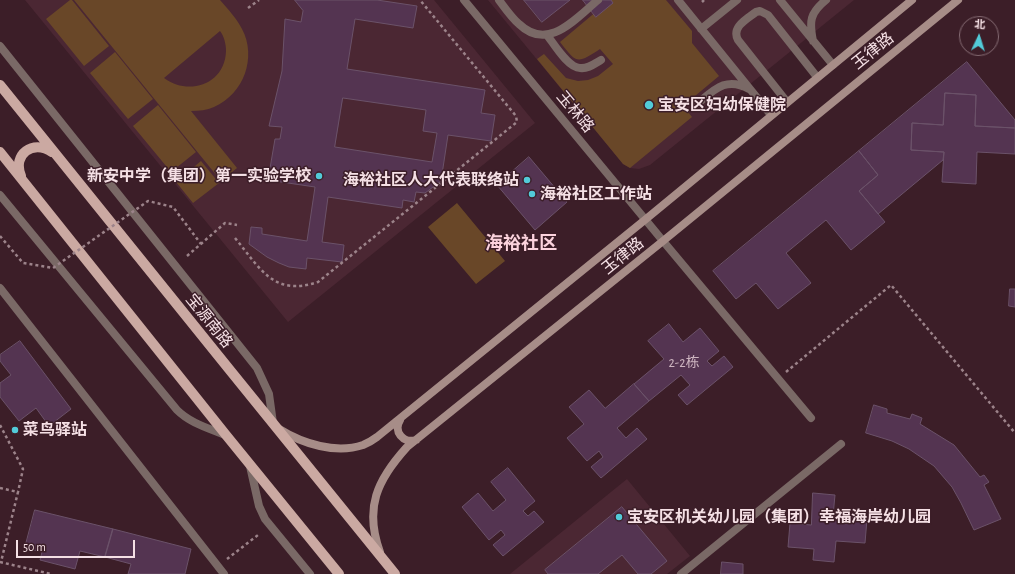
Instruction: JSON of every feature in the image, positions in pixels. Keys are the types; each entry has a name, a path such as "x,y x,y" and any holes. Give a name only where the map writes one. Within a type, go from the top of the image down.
{"main road":[{"name":"玉律路","path":"274,425 296,438 308,443 322,446 349,448 364,444 377,437 400,420 646,220 771,115 912,0"},
{"name":"玉律路","path":"392,570 380,552 376,542 373,522 374,500 378,489 391,466 407,447 663,241 958,0"},
{"name":"宝源南路","path":"0,85 392,570"},
{"path":"22,178 18,165 23,153 28,149 41,147 48,149 57,155"},
{"path":"0,152 339,574"},
{"path":"400,420 398,422 398,430 402,437 409,441 416,440"}],"street":[{"name":"玉林路","path":"464,0 811,418"},
{"path":"499,0 518,24 528,31 547,35 560,32 598,0"},
{"path":"678,0 771,115"},
{"path":"701,29 737,0"},
{"path":"780,0 833,65"},
{"path":"813,41 811,26 813,13 816,7 826,0"},
{"path":"788,102 738,40 736,31 737,27 756,12 768,15 817,78"},
{"path":"547,35 570,65 580,68 588,67 600,60"},
{"path":"0,46 262,375 268,394 274,425"},
{"path":"697,104 724,84 740,85 752,91"},
{"path":"0,195 177,410 184,417 193,422 226,435"},
{"path":"0,288 224,574"},
{"path":"681,574 841,444"},
{"path":"250,465 259,506 265,519 310,574"}],"path":[{"path":"248,8 259,0"},
{"path":"235,238 265,275 277,283 292,286 307,286 318,282 517,122 516,116 420,0"},
{"path":"0,236 23,263 53,268 148,201 173,207 201,244"},
{"path":"187,256 225,223 237,225"},
{"path":"778,378 891,285 1015,433"},
{"path":"0,425 23,469 1,562 52,574"},
{"path":"0,488 18,492"},
{"path":"218,567 258,535"}],"shaded area":[{"name":"新安中学（集团）第一实验学校","path":"25,0 434,0 535,123 288,322"},
{"path":"72,0 109,46 84,66 46,19"},
{"path":"74,0 220,0 232,14 240,25 246,40 248,63 245,74 233,93 224,101 209,109 191,111 237,168 221,181","holes":["220,31 226,48 224,63 219,72 212,79 204,84 184,86 164,78"]},
{"name":"宝安区妇幼保健院","path":"488,0 854,0 650,165 639,169 630,168 623,164"},
{"path":"610,0 666,0 692,31 692,43 719,76 683,106 692,117 630,168 623,164 537,59 544,54 566,78 578,81 588,80 598,76 613,64 600,49 582,59 574,58 560,42"},
{"path":"115,52 153,99 128,119 90,73"},
{"path":"158,105 196,152 171,172 133,126"},
{"path":"201,161 219,183 193,203 176,182"},
{"path":"457,203 505,261 476,284 428,227"},
{"name":"宝安区机关幼儿园（集团）幸福海岸幼儿园","path":"627,479 690,556 667,574 510,574"}],"building":[{"path":"295,0 377,0 417,6 413,28 355,19 347,69 485,90 481,113 495,115 491,141 448,135 441,181 425,193 416,192 414,202 403,200 402,208 328,197 322,242 344,245 342,262 307,258 306,269 289,267 279,263 267,257 249,244 251,227 262,228 262,234 307,241 315,187 268,180 275,139 280,139 282,127 269,126 282,71 285,19 301,22 303,11","holes":["343,98 426,110 423,131 437,133 432,162 335,147"]},
{"path":"524,0 570,0 542,22"},
{"path":"583,0 611,0 613,3 596,17"},
{"path":"967,62 1015,120 1015,128 975,126 976,95 945,93 943,125 912,123 911,150 944,152 943,160 878,214 859,191 878,175 859,151"},
{"path":"945,93 976,95 975,126 1015,128 1015,154 977,152 976,184 942,182 944,152 911,150 912,123 943,125"},
{"path":"859,151 878,175 859,191 885,222 851,250 826,220 786,253 811,283 778,309 756,283 736,299 713,271"},
{"name":"海裕社区工作站","path":"529,157 567,202 535,230 497,185"},
{"path":"1010,289 1015,289 1015,307 1009,306"},
{"path":"669,324 683,342 700,328 719,351 707,361 712,366 724,356 733,367 687,405 678,395 690,385 681,375 649,401 634,384 664,359 648,341"},
{"path":"20,341 71,409 49,426 36,408 19,421 0,397 0,383 11,375 0,361 0,355"},
{"path":"634,384 649,401 617,428 626,438 637,428 647,439 601,478 591,467 603,457 599,451 587,461 567,438 584,424 569,407 589,390 605,408"},
{"path":"874,405 887,409 887,413 910,419 912,414 922,418 920,424 954,445 980,477 984,475 989,482 984,485 1001,519 974,530 952,487 934,466 909,449 892,441 866,433"},
{"path":"508,468 535,501 523,511 528,516 534,511 544,522 503,556 493,545 505,535 501,530 489,540 462,507 478,493 493,511 506,500 491,482"},
{"path":"813,493 835,495 833,516 867,519 865,543 836,541 834,562 813,560 814,549 788,547 790,523 811,525"},
{"path":"622,507 667,561 651,574 638,574 622,555 598,574 548,574 545,570"},
{"path":"35,510 113,529 105,557 80,551 75,569 40,560 42,552 25,548"},
{"path":"113,529 191,549 185,574 128,574 131,564 105,557"},
{"path":"722,562 743,564 743,574 721,574"}],"place":[{"name":"宝安区妇幼保健院","path":"649,105"},
{"name":"新安中学（集团）第一实验学校","path":"319,176"},
{"name":"海裕社区人大代表联络站","path":"527,180"},
{"name":"海裕社区工作站","path":"532,194"},
{"name":"菜鸟驿站","path":"15,430"},
{"name":"宝安区机关幼儿园（集团）幸福海岸幼儿园","path":"619,517"}],"district":[{"name":"海裕社区","path":"521,244"}]}
